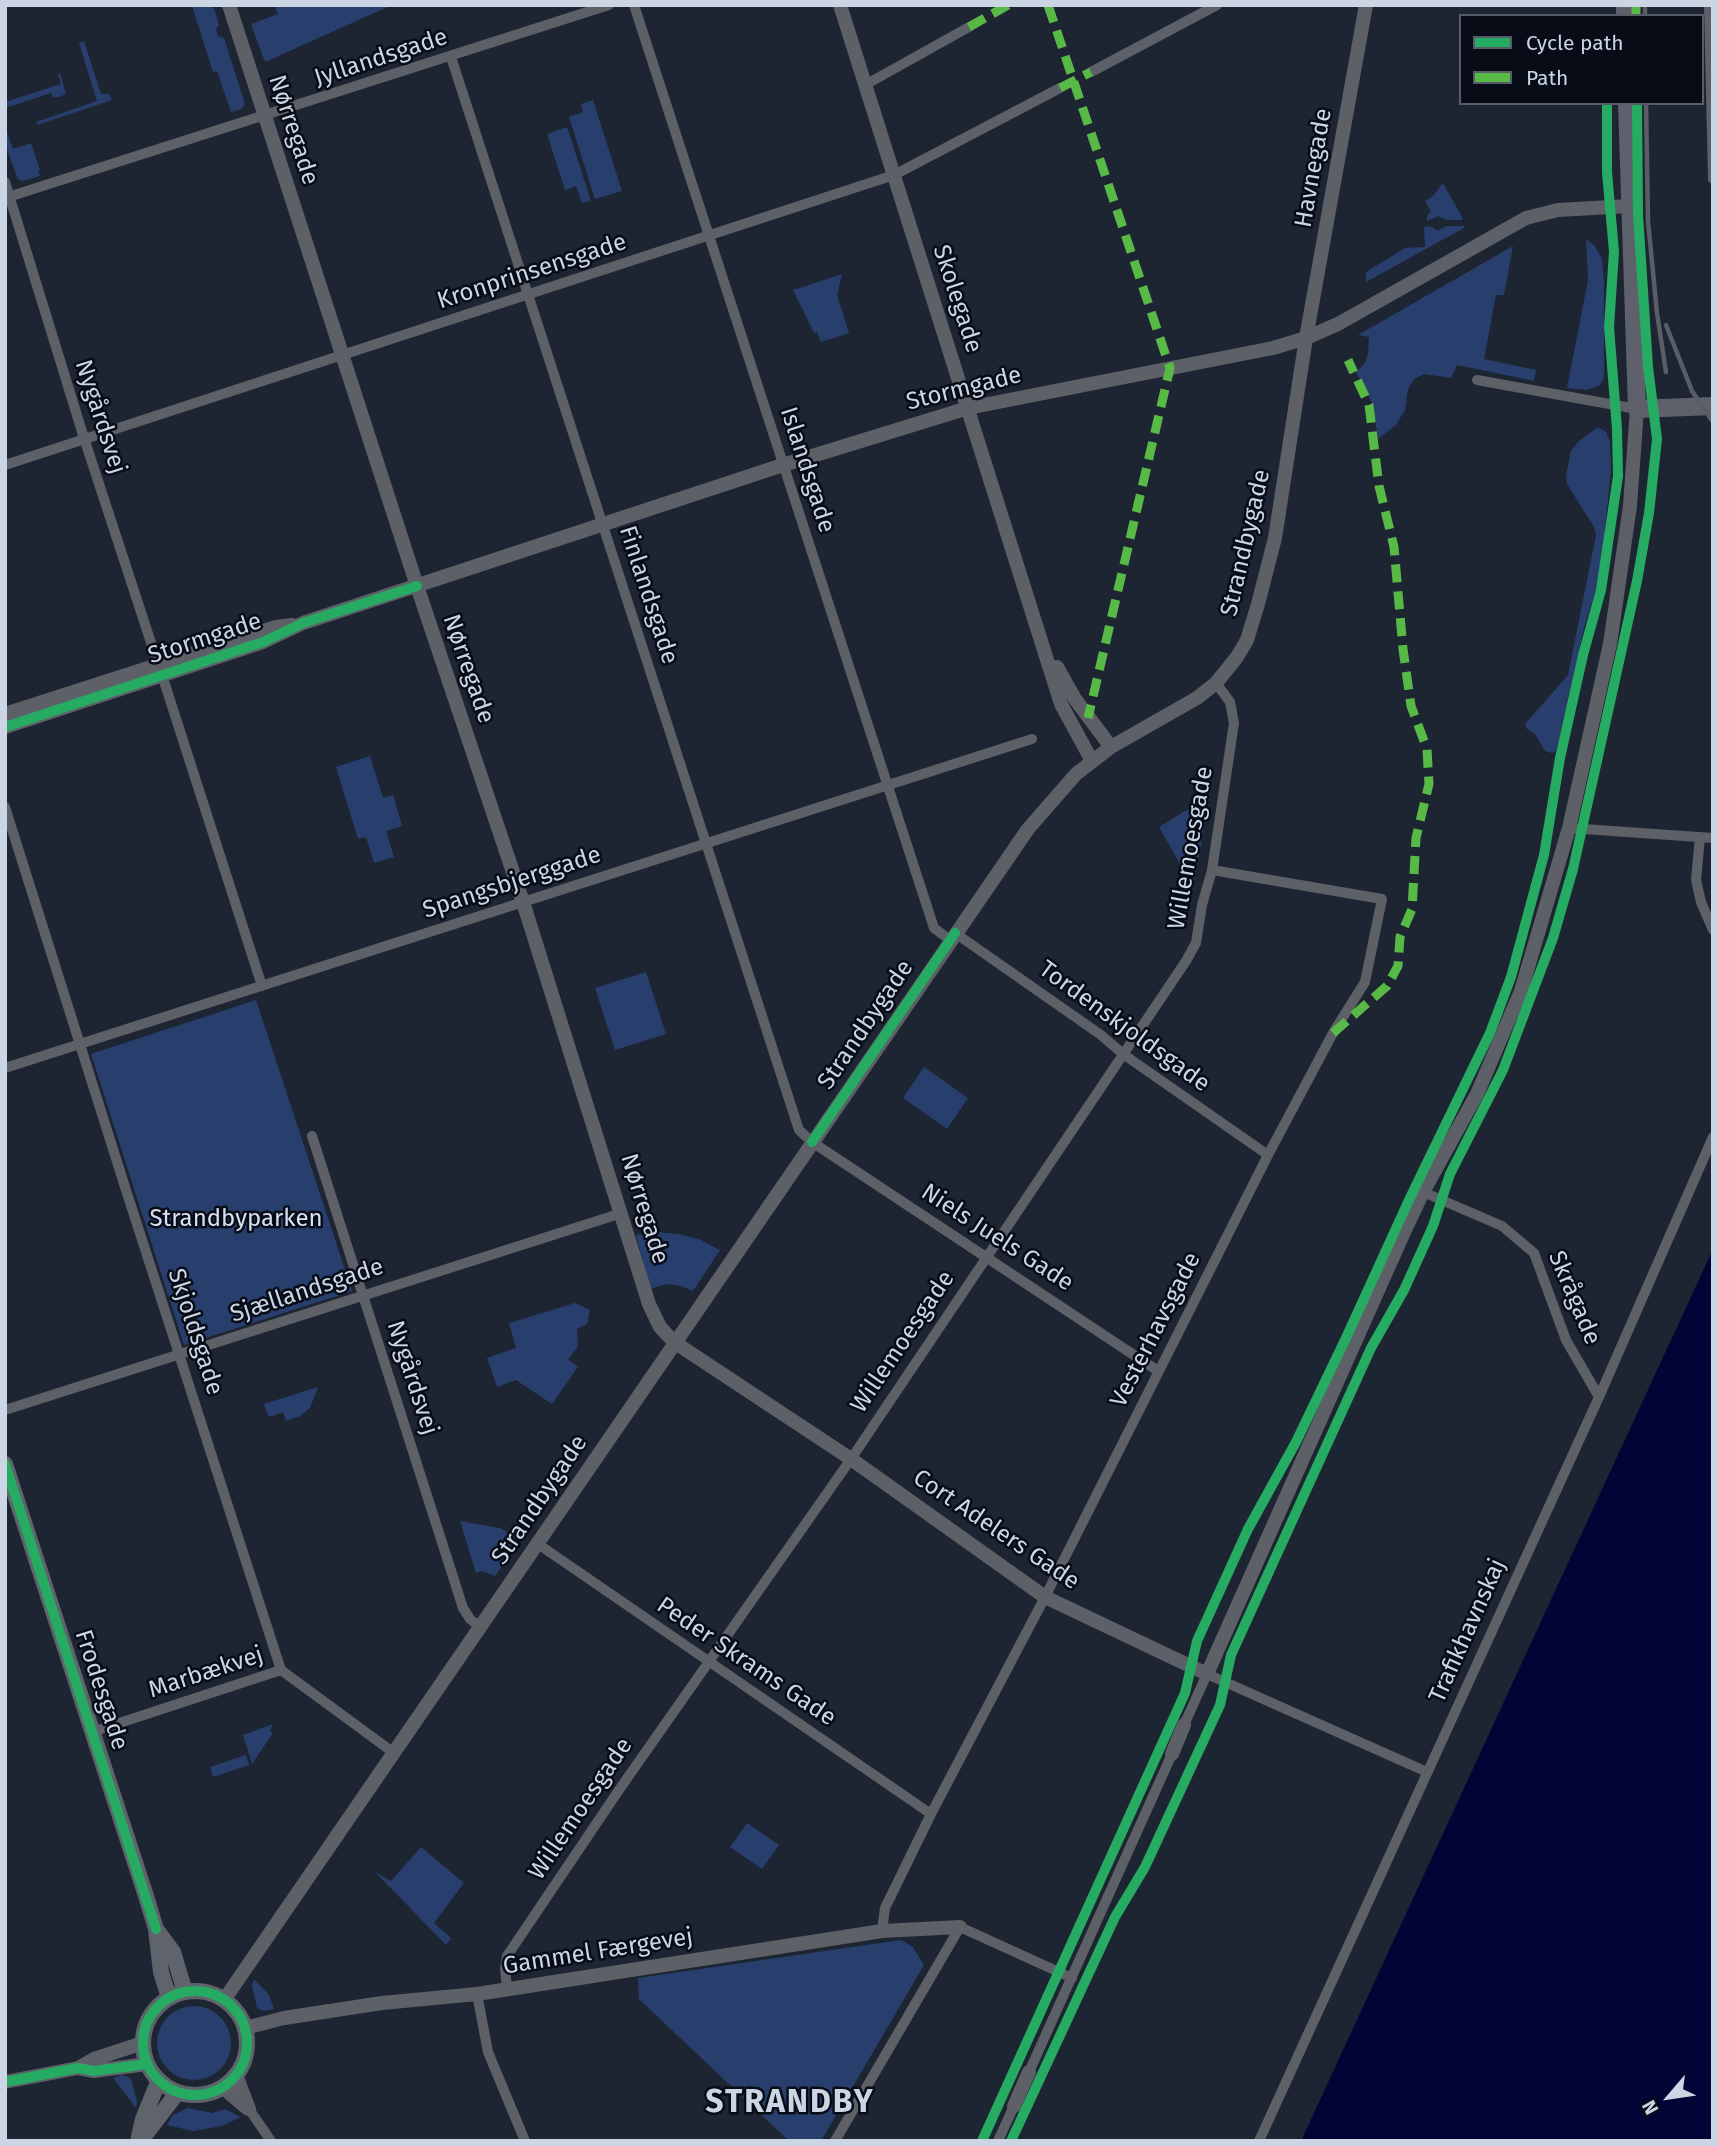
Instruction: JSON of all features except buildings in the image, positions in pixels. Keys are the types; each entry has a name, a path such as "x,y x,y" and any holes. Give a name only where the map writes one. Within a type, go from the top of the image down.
{"main road":[{"path":"1627,105 1637,408 1713,406"},
{"name":"Frodesgade","path":"5,1464 156,1929 158,1957 169,1998"},
{"name":"Frodesgade","path":"156,1929 173,1952 185,1992"},
{"path":"185,1992 212,1994 224,2000 233,2007 245,2028 246,2052 236,2075 222,2087 204,2094 178,2092 159,2080 148,2064 143,2043 151,2016 169,1998 185,1992"},
{"path":"140,2141 143,2119 159,2080"},
{"path":"140,2141 178,2092"}],"street":[{"name":"Nørregade","path":"229,5 416,586 523,902 649,1304 660,1327 674,1342"},
{"name":"Jyllandsgade","path":"8,197 609,5"},
{"name":"Islandsgade","path":"634,5 934,928 952,937"},
{"name":"Skolegade","path":"840,5 1061,704 1092,761"},
{"path":"1091,72 1217,5"},
{"name":"Havnegade","path":"1307,338 1366,5"},
{"path":"1709,5 1713,179"},
{"path":"865,85 969,27"},
{"name":"Finlandsgade","path":"451,57 794,1119 799,1130 812,1142"},
{"name":"Kronprinsensgade","path":"5,465 894,175 1060,88"},
{"name":"Nygårdsvej","path":"5,182 84,438 262,986"},
{"name":"Stormgade","path":"5,714 263,642 303,623 783,465 968,408 1259,351 1307,338 1338,324 1527,218 1558,210 1629,206"},
{"name":"Strandbygade","path":"224,2000 1028,829 1076,774 1111,747 1197,698 1216,683 1237,657 1247,640 1258,604 1283,496 1307,338"},
{"path":"998,2141 1423,1192 1477,1094 1521,991 1569,828 1610,644 1621,579 1630,506 1637,408 1477,380"},
{"name":"Skolegade","path":"1045,647 1076,699 1111,747"},
{"name":"Stormgade","path":"5,727 160,670"},
{"name":"Willemoesgade","path":"507,1989 507,1956 621,1787 850,1459 1196,943 1202,905 1212,870 1234,723 1230,702 1216,683"},
{"name":"Spangsbjerggade","path":"5,1068 1032,739"},
{"name":"Skjoldsgade","path":"5,807 281,1670"},
{"path":"1569,828 1713,838"},
{"path":"1700,837 1696,880 1701,902 1713,930"},
{"name":"Vesterhavsgade","path":"882,1931 885,1908 931,1814 1045,1597 1268,1155 1333,1033 1366,982 1382,900 1212,870"},
{"name":"Tordenskjoldsgade","path":"952,937 1101,1035 1123,1054 1268,1155"},
{"name":"Nygårdsvej","path":"312,1136 463,1608 470,1619 481,1628"},
{"name":"Trafikhavnskaj","path":"1259,2141 1599,1397 1713,1137"},
{"name":"Niels Juels Gade","path":"812,1142 1158,1371"},
{"name":"Skrågade","path":"1423,1192 1503,1226 1534,1253 1566,1340 1599,1397"},
{"name":"Sjællandsgade","path":"5,1410 622,1213"},
{"name":"Cort Adelers Gade","path":"674,1342 850,1459 1045,1597 1207,1674 1427,1772"},
{"name":"Peder Skrams Gade","path":"538,1544 931,1814"},
{"name":"Marbækvej","path":"92,1732 281,1670 394,1753"},
{"path":"835,2141 960,1927 1072,1978"},
{"name":"Gammel Færgevej","path":"245,2028 284,2018 382,2003 477,1994 882,1931 960,1927"},
{"path":"477,1994 488,2052 525,2141"},
{"path":"5,2082 78,2068 94,2059 143,2043"},
{"path":"78,2068 94,2071 148,2064"},
{"path":"236,2075 248,2109"},
{"path":"222,2087 248,2109 271,2141"}],"green space":[{"path":"213,5 219,25 216,29 218,36 224,38 245,104 241,109 231,112 217,71 213,72 192,6"},
{"path":"274,5 392,5 265,62 251,24 278,14"},
{"path":"84,41 101,94 109,94 112,100 37,125 36,122 97,101 79,43"},
{"path":"60,73 66,94 53,97 51,93 5,108 5,102 61,84"},
{"path":"593,100 622,191 595,199 569,117 583,112 581,104"},
{"path":"5,127 13,149 31,143 40,176 23,181 18,179 5,144"},
{"path":"567,127 591,201 582,203 576,186 565,190 547,134"},
{"path":"1443,183 1462,220 1446,220 1438,216 1427,221 1431,211 1425,201 1433,196"},
{"path":"1430,226 1438,231 1446,226 1464,228 1366,282 1366,272 1405,248 1425,247 1424,227"},
{"path":"1586,239 1595,246 1602,259 1604,280 1604,378 1599,386 1587,390 1567,388 1588,280"},
{"path":"1513,246 1504,295 1496,295 1484,359 1536,370 1534,381 1457,365 1451,378 1424,374 1414,379 1408,389 1405,410 1396,425 1378,439 1373,405 1356,372 1368,355 1369,337 1358,335"},
{"path":"842,274 837,295 849,333 821,342 793,290"},
{"path":"1598,427 1606,432 1610,441 1611,470 1600,577 1584,628 1556,751 1552,753 1545,751 1525,724 1568,675 1596,535 1594,527 1567,484 1566,475 1571,451 1579,441"},
{"path":"370,756 383,798 393,795 402,826 386,831 394,857 374,863 366,837 358,839 336,767"},
{"path":"1210,796 1193,887 1159,827"},
{"path":"646,972 666,1034 615,1050 595,988"},
{"name":"Strandbyparken","path":"256,1000 352,1291 184,1345 91,1054"},
{"path":"924,1067 968,1098 947,1129 903,1098"},
{"path":"657,1232 701,1240 720,1250 693,1291 666,1284 650,1289 636,1235"},
{"path":"575,1303 590,1310 587,1324 577,1329 578,1347 568,1359 578,1367 552,1404 516,1380 497,1387 487,1358 516,1348 509,1323"},
{"path":"318,1387 310,1408 300,1416 286,1421 283,1412 269,1417 264,1404"},
{"path":"460,1521 500,1528 520,1539 495,1576 482,1571 476,1573"},
{"path":"273,1724 270,1731 273,1733 252,1764 243,1735"},
{"path":"246,1755 249,1765 213,1777 210,1767"},
{"path":"747,1823 779,1845 762,1869 730,1847"},
{"path":"421,1847 464,1883 434,1923 451,1938 446,1945 375,1872 391,1881"},
{"path":"901,1940 913,1947 924,1965 821,2141 789,2141 639,1999 638,1978"},
{"path":"254,1979 269,1995 274,2009 264,2011 257,2008 252,1985"},
{"path":"194,2006 208,2009 220,2017 228,2029 231,2043 228,2057 220,2069 208,2077 194,2080 180,2077 168,2069 160,2057 157,2043 160,2029 168,2017 180,2009"},
{"path":"121,2075 131,2079 137,2101 136,2108 113,2078"},
{"path":"188,2108 212,2113 225,2109 241,2117 222,2126 193,2131 167,2125 173,2115"}],"shaded area":[{"path":"1713,1249 1713,2141 1301,2141"}],"railway":[{"path":"1645,5 1645,14"},
{"path":"1646,105 1648,221 1666,372"},
{"path":"1666,325 1692,391 1713,422"}],"marked path":[{"path":"969,27 1008,5"},
{"path":"1048,5 1170,368 1088,718"},
{"path":"1636,5 1636,14"},
{"path":"1060,88 1091,72"},
{"path":"1333,1033 1387,986 1398,966 1400,937 1412,909 1416,838 1429,784 1427,749 1411,706 1394,547 1379,486 1369,405 1348,360"}],"cycle path":[{"path":"982,2141 1185,1693 1197,1641 1248,1529 1296,1442 1346,1338 1490,1033 1511,977 1544,855 1560,758 1601,590 1618,476 1609,327 1614,252 1607,172 1607,105"},
{"path":"1011,2141 1115,1917 1145,1867 1220,1705 1231,1655 1371,1348 1404,1290 1433,1226 1450,1174 1503,1070 1553,938 1573,869 1637,581 1649,513 1657,439 1648,367 1638,215 1637,105"},
{"path":"5,727 263,642 303,623 417,586"},
{"path":"812,1142 955,933"},
{"path":"5,1464 156,1929"},
{"path":"195,1991 215,1995 232,2006 243,2023 247,2043 243,2063 232,2080 215,2091 195,2095 175,2091 158,2080 147,2063 143,2043 147,2023 158,2006 175,1995 195,1991"},
{"path":"5,2082 78,2068 94,2071 147,2064"}],"district":[{"name":"STRANDBY","path":"790,2103"}]}
